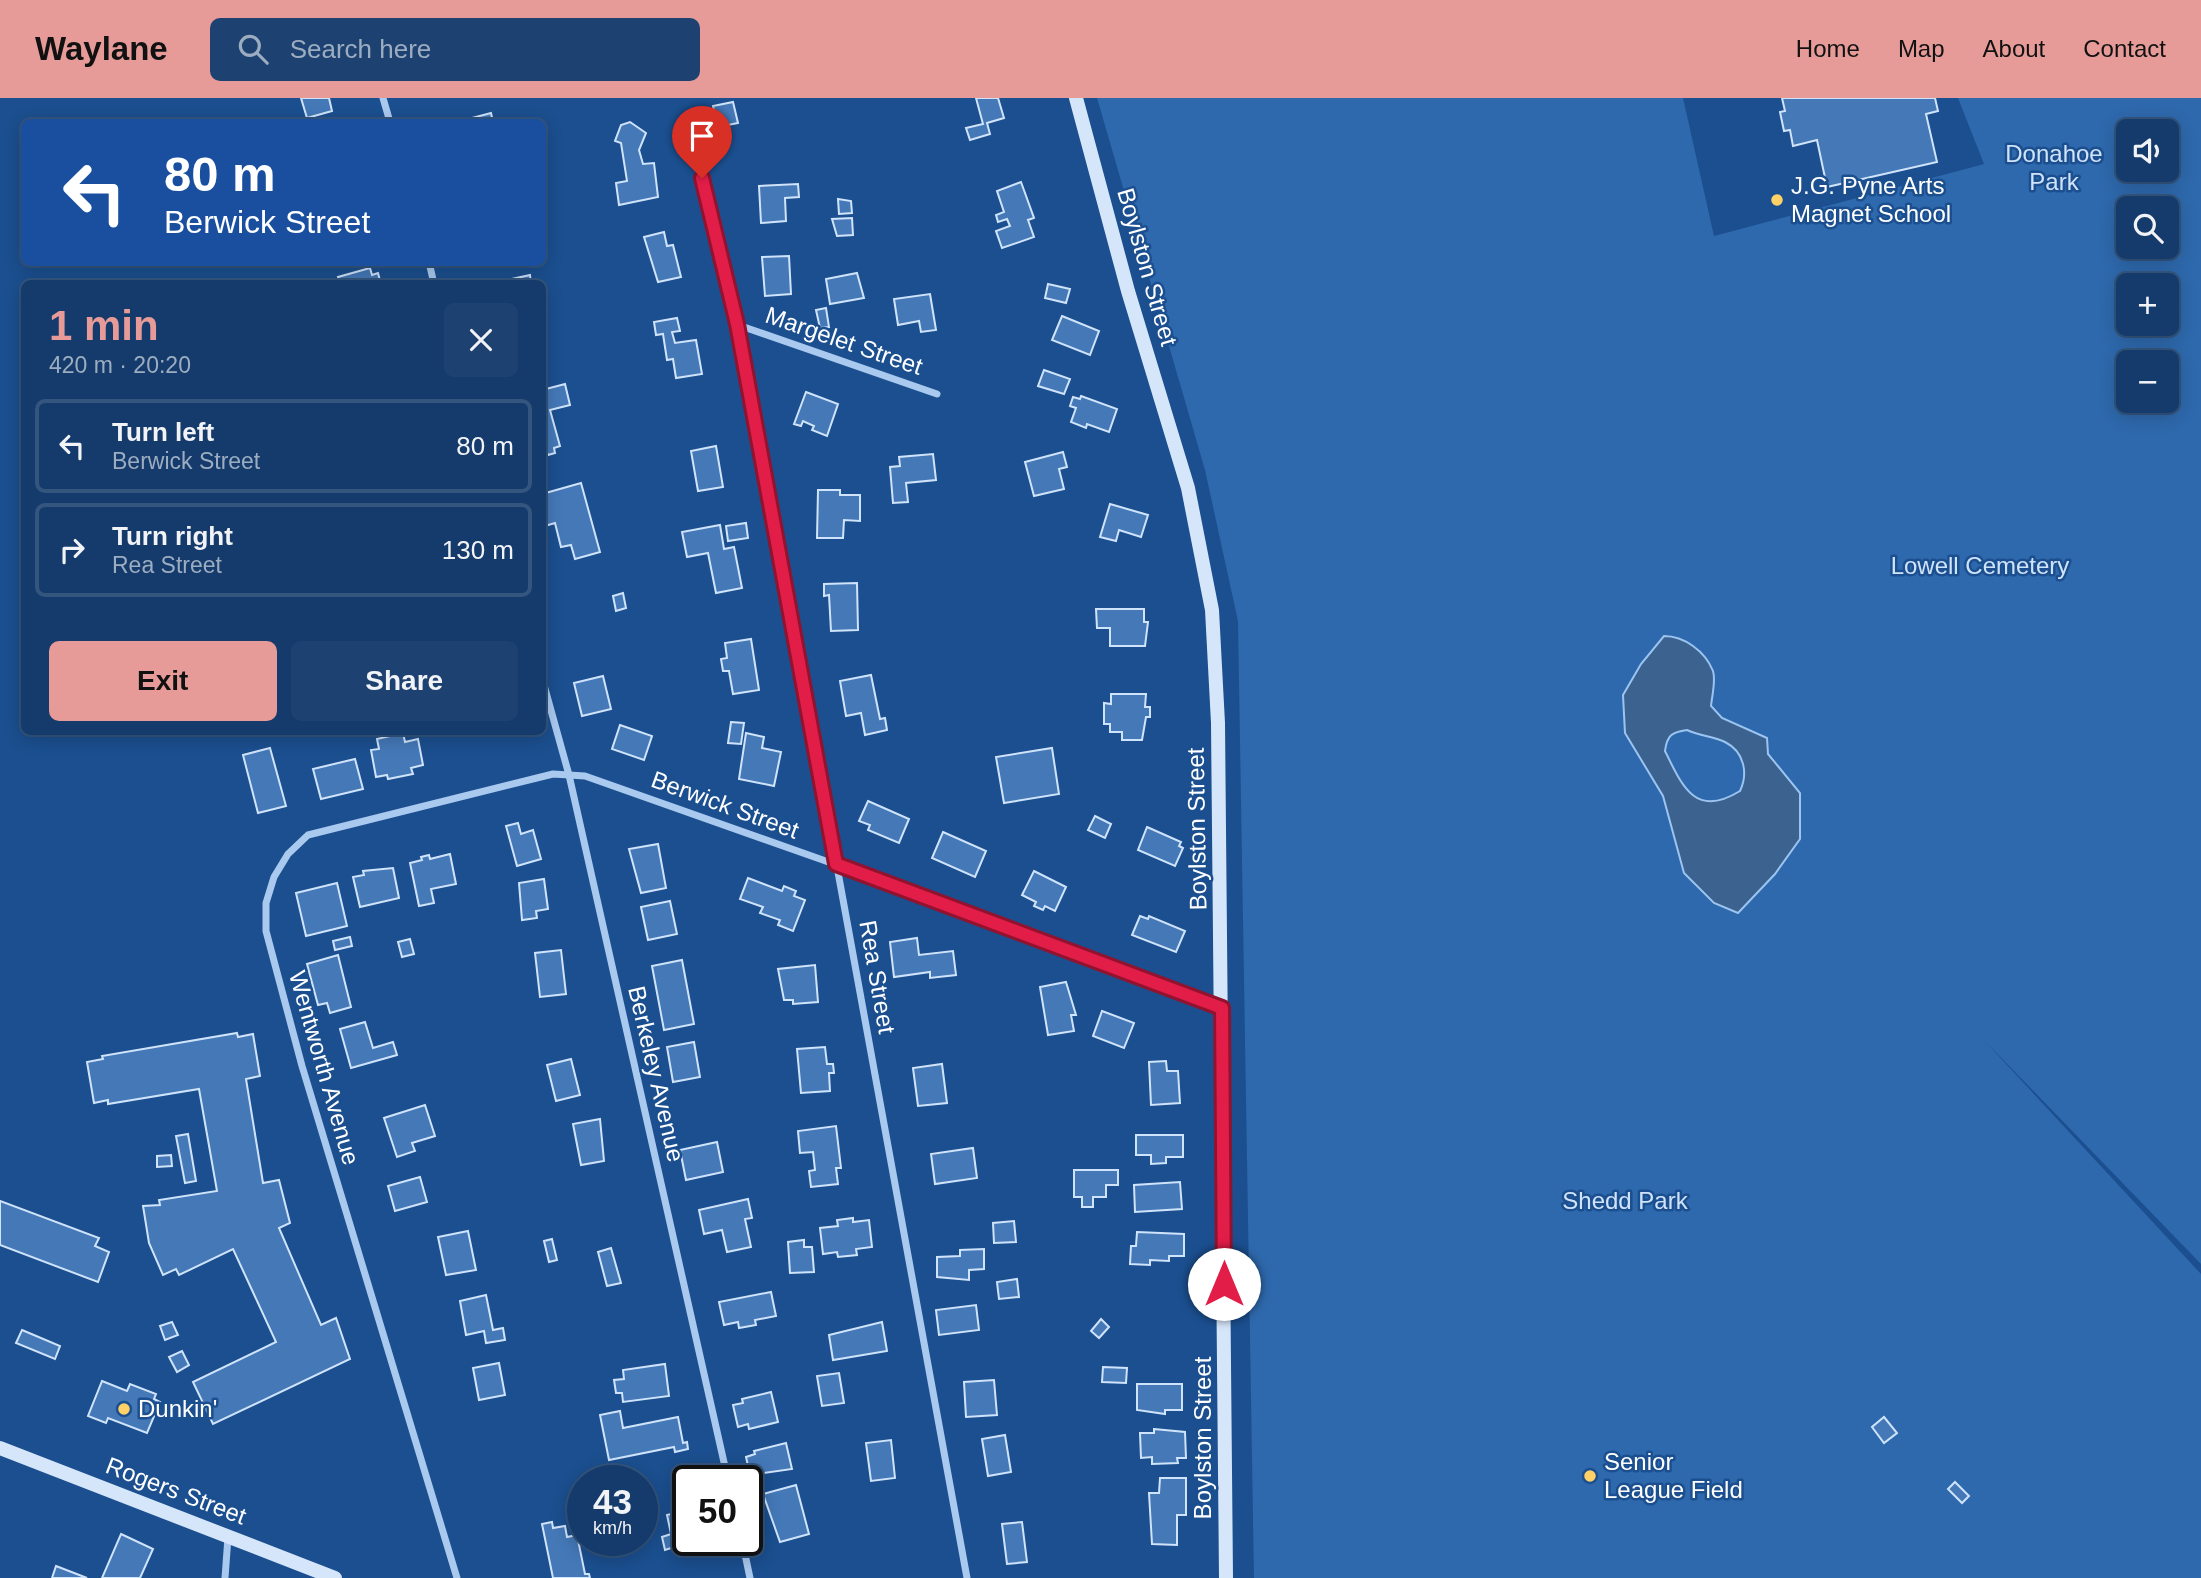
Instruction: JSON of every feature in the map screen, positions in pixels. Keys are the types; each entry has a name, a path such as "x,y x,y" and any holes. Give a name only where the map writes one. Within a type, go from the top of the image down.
{"main road":[{"name":"Boylston Street","path":"1076,98 1128,290 1188,488 1212,610 1218,723 1226,1578"},
{"name":"Rogers Street","path":"0,1447 335,1578"}],"street":[{"path":"383,98 389,119"},
{"name":"Rea Street","path":"702,178 737,324 967,1578"},
{"name":"Margelet Street","path":"737,324 937,394"},
{"name":"Berkeley Avenue","path":"546,692 569,775 725,1465"},
{"name":"Wentworth Avenue","path":"457,1578 302,1066 266,931 266,903 280,865 308,835 553,774 569,775"},
{"name":"Berwick Street","path":"569,775 585,776 836,864 1222,1008"},
{"path":"225,1578 228,1536"},
{"path":"745,1556 750,1578"}],"green space":[{"name":"Shedd Park","path":"1097,98 1683,98 1714,236 1984,164 1958,98 2201,98 2201,1264 1982,1038 2201,1274 2201,1578 1254,1578 1238,621 1205,470"}],"shaded area":[{"path":"1664,636 1693,646 1705,657 1713,671 1711,706 1722,718 1767,738 1768,754 1800,793 1800,839 1775,874 1738,913 1714,903 1684,873 1663,796 1625,733 1623,695 1641,664","holes":["1687,730 1720,740 1737,751 1744,771 1740,791 1725,799 1712,801 1702,800 1685,787 1665,751 1671,735"]}],"building":[{"path":"301,98 329,98 332,111 307,118"},
{"path":"976,98 998,98 1004,118 987,123 990,134 970,140 966,128 983,124"},
{"path":"1782,98 1935,98 1938,111 1926,114 1937,162 1827,187 1817,140 1793,146 1790,130 1784,131 1780,112 1785,111"},
{"path":"733,102 738,123 718,127 713,106"},
{"path":"491,113 492,119 468,119"},
{"path":"630,122 646,133 639,150 643,164 654,163 658,197 619,205 616,183 627,181 621,143 615,141 621,125"},
{"path":"1021,182 1034,218 1028,220 1034,237 1002,248 996,231 1010,226 1007,219 998,222 996,215 1004,212 997,191"},
{"path":"798,184 799,197 785,198 786,221 761,223 759,186"},
{"path":"838,199 851,201 852,213 839,214"},
{"path":"852,218 853,235 837,236 832,219"},
{"path":"664,232 667,246 673,245 681,277 658,282 644,237"},
{"path":"789,256 791,294 765,296 762,257"},
{"path":"370,268 372,275 378,273 380,280 339,280 338,277"},
{"path":"857,273 864,298 830,304 826,279"},
{"path":"530,275 531,280 508,280"},
{"path":"1048,284 1070,289 1066,303 1045,298"},
{"path":"930,294 936,330 921,332 919,321 898,325 894,299"},
{"path":"826,308 829,327 820,328 816,310"},
{"path":"1062,316 1099,331 1090,355 1052,340"},
{"path":"677,318 680,331 672,332 675,343 696,340 702,374 676,378 673,359 667,360 663,334 656,335 654,322"},
{"path":"1044,370 1070,379 1064,394 1038,386"},
{"path":"565,384 570,405 550,410 560,446 554,448 555,453 548,455 546,450 546,389"},
{"path":"806,392 838,404 827,436 812,430 814,426 803,421 801,426 794,424"},
{"path":"1081,396 1117,409 1109,432 1087,424 1086,428 1071,422 1076,408 1070,406 1073,397 1080,399"},
{"path":"716,446 723,487 698,491 691,451"},
{"path":"1063,452 1067,467 1059,469 1064,489 1034,496 1025,462"},
{"path":"933,454 936,480 906,483 908,502 893,503 890,467 900,466 899,457"},
{"path":"581,483 600,552 575,559 571,545 561,547 555,523 546,526 546,493"},
{"path":"818,490 840,490 840,495 860,495 860,521 844,520 843,538 817,538"},
{"path":"1110,504 1148,515 1141,537 1119,530 1116,541 1100,537"},
{"path":"746,523 748,538 728,541 726,526"},
{"path":"720,525 724,549 734,547 742,588 716,593 708,553 687,557 682,532"},
{"path":"857,583 858,630 831,631 829,595 824,596 824,584"},
{"path":"623,593 626,608 616,611 613,596"},
{"path":"1096,609 1144,609 1144,622 1148,622 1145,646 1110,646 1110,628 1097,628"},
{"path":"751,639 759,690 733,694 729,671 723,671 721,659 727,658 725,643"},
{"path":"871,675 880,719 885,718 887,730 865,735 861,713 846,716 840,681"},
{"path":"603,676 611,709 582,716 574,683"},
{"path":"1111,694 1146,694 1145,707 1150,707 1150,717 1146,717 1142,740 1122,740 1122,732 1110,732 1110,724 1104,724 1104,703 1111,704"},
{"path":"731,722 744,723 741,744 728,743"},
{"path":"620,725 652,736 644,760 612,749"},
{"path":"746,733 764,737 762,748 781,752 774,786 739,779"},
{"path":"403,735 405,742 418,739 423,765 411,768 413,774 388,779 387,775 376,777 371,750 379,749 377,739"},
{"path":"270,748 286,806 258,813 243,755"},
{"path":"1052,748 1059,794 1004,803 996,757"},
{"path":"355,759 363,789 321,799 313,769"},
{"path":"868,801 909,819 899,843 868,830 870,825 859,821"},
{"path":"1095,816 1111,824 1105,838 1088,830"},
{"path":"518,823 521,834 533,830 541,859 517,866 506,826"},
{"path":"1147,827 1181,842 1179,846 1183,848 1175,866 1138,850"},
{"path":"943,832 986,851 975,877 932,858"},
{"path":"658,844 666,888 641,893 629,849"},
{"path":"450,854 456,884 431,889 434,903 419,906 410,863 429,855 430,859"},
{"path":"393,868 399,898 360,907 353,877 364,875 363,871"},
{"path":"1034,871 1066,887 1055,911 1045,906 1043,910 1034,906 1036,902 1022,895"},
{"path":"748,878 782,891 784,886 796,891 794,896 805,900 793,931 778,925 780,920 760,913 763,907 740,899"},
{"path":"544,879 548,909 536,911 537,918 522,920 519,883"},
{"path":"337,883 347,926 306,936 296,893"},
{"path":"670,901 677,934 648,940 641,907"},
{"path":"1140,916 1148,919 1149,916 1185,931 1176,952 1132,935"},
{"path":"350,937 352,946 335,950 333,941"},
{"path":"917,938 919,955 953,951 956,975 930,978 930,972 894,977 890,942"},
{"path":"410,939 414,954 402,957 398,942"},
{"path":"561,950 566,994 540,997 535,953"},
{"path":"338,955 351,1007 330,1013 327,1003 318,1005 307,964"},
{"path":"682,960 694,1024 664,1030 652,966"},
{"path":"815,965 818,1002 793,1004 793,1000 784,1000 778,969"},
{"path":"1066,982 1076,1015 1071,1015 1074,1031 1048,1035 1040,987"},
{"path":"1102,1011 1134,1023 1124,1048 1093,1036"},
{"path":"365,1022 373,1048 393,1042 397,1055 351,1068 340,1029"},
{"path":"237,1033 238,1037 253,1034 260,1076 246,1079 263,1183 279,1180 290,1223 279,1228 321,1325 336,1318 350,1359 213,1424 193,1382 276,1342 233,1249 179,1275 176,1269 163,1275 149,1243 143,1206 160,1205 159,1200 217,1191 199,1089 108,1104 108,1100 94,1103 87,1062 103,1059 102,1056"},
{"path":"694,1042 700,1077 673,1082 667,1047"},
{"path":"825,1047 827,1064 833,1064 834,1073 829,1073 830,1091 801,1093 797,1049"},
{"path":"571,1059 580,1095 556,1101 547,1065"},
{"path":"1166,1061 1167,1071 1178,1071 1180,1103 1151,1105 1149,1062"},
{"path":"942,1064 947,1103 918,1106 913,1068"},
{"path":"425,1105 435,1136 412,1143 415,1151 397,1157 384,1118"},
{"path":"600,1119 604,1161 581,1165 573,1124"},
{"path":"836,1126 841,1168 836,1168 838,1184 811,1187 809,1171 815,1170 813,1152 800,1153 798,1131"},
{"path":"188,1134 196,1181 185,1183 176,1136"},
{"path":"1136,1135 1183,1135 1183,1157 1166,1157 1166,1163 1151,1164 1151,1155 1136,1155"},
{"path":"717,1142 723,1172 686,1180 680,1150"},
{"path":"973,1148 977,1178 935,1184 931,1154"},
{"path":"171,1155 172,1166 157,1167 157,1156"},
{"path":"1074,1170 1118,1170 1118,1185 1106,1185 1106,1197 1093,1197 1093,1207 1082,1207 1082,1197 1074,1197"},
{"path":"420,1177 427,1202 395,1211 388,1186"},
{"path":"1180,1182 1182,1209 1135,1212 1134,1185"},
{"path":"748,1199 752,1218 745,1219 751,1247 727,1252 722,1230 704,1234 699,1210"},
{"path":"0,1201 99,1238 95,1246 109,1252 98,1282 0,1245"},
{"path":"853,1218 853,1222 869,1220 872,1247 856,1249 857,1255 838,1257 837,1252 823,1254 820,1228 838,1226 837,1220"},
{"path":"1014,1221 1016,1242 994,1243 993,1223"},
{"path":"468,1231 476,1270 446,1275 438,1237"},
{"path":"1137,1232 1184,1234 1184,1256 1169,1256 1169,1261 1150,1260 1150,1265 1130,1264 1131,1246 1136,1246"},
{"path":"552,1239 557,1260 549,1262 544,1241"},
{"path":"804,1240 804,1247 812,1247 814,1272 790,1273 788,1242"},
{"path":"611,1248 621,1283 607,1286 598,1252"},
{"path":"984,1249 984,1269 969,1270 969,1280 937,1277 937,1257 960,1256 960,1250"},
{"path":"1017,1279 1019,1297 999,1299 997,1282"},
{"path":"771,1292 776,1316 755,1320 756,1325 739,1328 738,1322 724,1325 719,1302"},
{"path":"486,1295 493,1330 503,1328 505,1340 486,1343 484,1331 466,1335 460,1301"},
{"path":"976,1305 979,1330 939,1335 936,1310"},
{"path":"1101,1319 1109,1327 1099,1338 1091,1331"},
{"path":"172,1322 178,1335 165,1340 160,1326"},
{"path":"882,1322 887,1351 833,1360 829,1335"},
{"path":"22,1330 60,1346 55,1359 16,1343"},
{"path":"182,1351 189,1365 177,1372 169,1357"},
{"path":"499,1363 505,1395 479,1400 473,1368"},
{"path":"665,1364 669,1396 623,1402 622,1393 616,1393 614,1380 624,1379 623,1370"},
{"path":"1103,1367 1127,1368 1126,1383 1102,1382"},
{"path":"839,1373 844,1403 822,1406 817,1376"},
{"path":"994,1380 997,1415 966,1417 964,1382"},
{"name":"Dunkin'","path":"102,1381 127,1391 130,1384 156,1394 154,1399 160,1402 147,1433 108,1418 106,1423 88,1416"},
{"path":"1137,1384 1182,1384 1182,1410 1165,1410 1165,1414 1137,1410"},
{"path":"771,1392 778,1422 749,1429 748,1424 738,1427 733,1405 743,1403 742,1399"},
{"path":"620,1411 623,1428 678,1417 683,1443 687,1442 688,1449 675,1452 674,1447 609,1460 600,1415"},
{"path":"1884,1417 1897,1433 1884,1443 1872,1427"},
{"path":"1154,1429 1185,1432 1186,1458 1177,1458 1178,1463 1152,1464 1152,1457 1141,1458 1140,1433 1154,1433"},
{"path":"1005,1435 1011,1472 988,1476 982,1439"},
{"path":"891,1440 895,1478 871,1481 866,1443"},
{"path":"786,1443 792,1469 763,1473 763,1465 748,1465 746,1457 755,1454 754,1451"},
{"path":"1160,1478 1186,1478 1186,1515 1177,1515 1177,1545 1152,1544 1149,1493 1159,1493"},
{"path":"1955,1482 1969,1496 1962,1503 1948,1489"},
{"path":"796,1485 809,1534 780,1542 763,1494"},
{"path":"672,1514 672,1548 665,1550 662,1537 671,1534 667,1515"},
{"path":"552,1522 553,1528 565,1526 567,1556 581,1556 585,1574 589,1574 590,1578 553,1578 542,1524"},
{"path":"1022,1522 1027,1562 1007,1564 1002,1524"},
{"path":"121,1534 153,1549 140,1578 102,1578"},
{"path":"56,1566 87,1578 52,1578"}],"place":[{"name":"J.G. Pyne Arts Magnet School","path":"1777,200"},
{"name":"Dunkin'","path":"124,1409"},
{"name":"Senior League Field","path":"1590,1476"}],"route":[{"path":"702,178 737,324 836,864 1222,1008 1224,1284"}],"park label":[{"name":"Donahoe Park","path":"2054,168"},
{"name":"Lowell Cemetery","path":"1980,566"}]}
